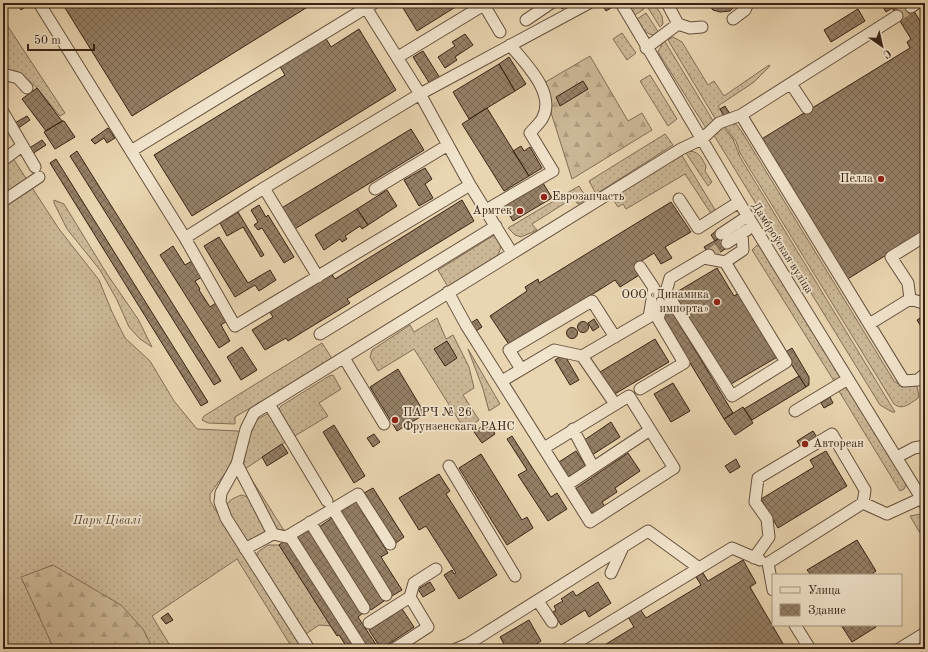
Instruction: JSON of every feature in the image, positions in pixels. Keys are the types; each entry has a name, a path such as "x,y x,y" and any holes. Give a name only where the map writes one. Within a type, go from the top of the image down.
{"street":[{"path":"39,3 186,238 235,326 470,185"},
{"path":"526,20 551,3"},
{"path":"186,238 264,188 420,94 589,3"},
{"name":"Дамброўская вуліца","path":"621,3 646,48 739,202 923,501"},
{"path":"667,3 678,24 690,28 702,27"},
{"path":"733,19 745,10 748,3"},
{"path":"398,58 486,4 500,32"},
{"path":"131,151 368,5 420,94 470,185 512,253"},
{"path":"309,649 226,518 220,502 221,493 237,464 246,429 254,413 681,149 702,139 720,124 741,115 897,16"},
{"path":"646,48 678,24"},
{"path":"486,210 553,171 530,133 543,118 547,104 541,84 510,45"},
{"path":"3,74 18,78 27,88"},
{"path":"791,84 807,108"},
{"path":"3,112 37,172 3,201"},
{"path":"741,115 904,381 918,380 925,374"},
{"path":"375,189 448,145"},
{"path":"3,160 22,146"},
{"path":"264,188 318,277"},
{"path":"679,199 698,228 739,202"},
{"path":"751,221 742,233 724,238 751,221"},
{"path":"320,334 496,226"},
{"path":"725,262 743,250 742,233"},
{"path":"910,300 908,283 891,257 925,236"},
{"path":"640,389 684,363 658,319 670,278 706,256 725,262 786,362 732,396 666,292"},
{"path":"502,381 554,350 582,356 649,317 654,288 640,267"},
{"path":"448,292 462,318 590,522 674,468 629,396 544,448"},
{"path":"871,323 910,300 923,303 925,302"},
{"path":"521,369 509,350 592,301 615,337"},
{"path":"582,356 615,404"},
{"path":"344,358 384,424"},
{"path":"795,411 848,379"},
{"path":"269,404 386,595"},
{"path":"573,429 593,467"},
{"path":"567,485 650,430"},
{"path":"754,558 769,537 766,519 755,502 758,478 832,434 865,490 863,503 768,563"},
{"path":"897,458 914,448 925,446"},
{"path":"237,464 273,534"},
{"path":"449,466 515,576"},
{"path":"245,549 273,534 286,537 310,522 330,505 358,494 390,544"},
{"path":"863,503 887,514 923,501"},
{"path":"310,522 364,608"},
{"path":"456,649 468,647 648,531 699,568"},
{"path":"289,535 362,649"},
{"path":"611,573 623,547"},
{"path":"566,649 732,548 768,563"},
{"path":"768,563 772,585"},
{"path":"369,623 410,597 414,583 436,569"},
{"path":"394,649 428,627 410,597"},
{"path":"538,601 552,622"},
{"path":"796,626 810,649"},
{"path":"899,649 925,633"}],"green space":[{"path":"627,3 640,3 644,9 635,15"},
{"path":"645,3 654,3 662,16 663,24 660,27"},
{"path":"646,13 659,33 648,33 637,19"},
{"path":"3,19 65,113 60,116 37,88 22,74 4,68"},
{"path":"622,33 636,53 627,60 613,39"},
{"path":"673,37 682,42 708,85 714,81 724,96 769,65 770,66 754,82 718,106 724,116 723,127 733,139 740,157 895,412 892,412 880,405 715,137 714,134 719,125 668,40"},
{"path":"664,40 718,129 706,128 658,52"},
{"path":"590,56 628,121 642,113 652,130 572,179 542,84"},
{"path":"650,75 677,119 668,126 640,81"},
{"path":"731,124 736,124 742,132 894,381 905,385 916,381 919,397 917,399 903,407 894,404 740,153 736,141 725,127"},
{"path":"665,134 673,145 596,194 589,181"},
{"name":"Парк Цівалі","path":"3,143 59,229 99,280 112,312 125,338 150,361 174,401 197,429 238,431 241,434 233,462 210,494 210,501 303,649 293,649 237,559 152,616 172,649 3,649"},
{"path":"690,151 698,154 702,158 706,166 705,171 712,182 708,186 686,153"},
{"path":"681,154 717,213 712,215 685,174 626,209 623,204 618,207 612,198"},
{"path":"579,186 587,199 578,204 573,198 532,224 537,230 521,237 515,235 508,228"},
{"path":"54,200 64,204 107,274 138,319 152,347 140,339 129,327 117,300 100,270 67,229 54,203"},
{"path":"496,234 500,243 499,253 497,256 448,287 438,270"},
{"path":"757,245 760,245 839,375 840,377 834,381 752,250"},
{"path":"437,318 446,339 453,335 469,367 474,388 463,395 479,420 465,430 414,349 378,371 370,357 372,350 410,325 414,332"},
{"path":"322,343 331,357 331,361 235,417 235,424 208,423 202,420 204,416"},
{"path":"468,349 500,404 489,411 483,389"},
{"path":"333,375 341,389 319,403 328,416 293,437 277,412 281,406"},
{"path":"846,386 905,482 906,485 904,489 900,491 837,388"},
{"path":"269,413 287,441 245,469 285,532 279,534 243,468 250,425"},
{"path":"241,495 252,498 268,531 251,542 246,542 230,517 228,511 228,503 232,499"},
{"path":"921,514 925,523 920,533 910,516"},
{"path":"268,545 279,545 331,626 319,625 306,634 256,557 258,552"},
{"path":"53,565 121,605 143,629 153,649 54,649 21,577"}],"building":[{"path":"17,3 27,3 28,5 21,10"},
{"path":"62,3 314,3 132,116"},
{"path":"400,3 462,3 417,31"},
{"path":"559,3 568,3 569,4 562,9"},
{"path":"601,3 612,3 614,6 606,11"},
{"path":"707,3 738,3 730,11 720,12 713,10"},
{"path":"881,3 900,3 886,12"},
{"path":"900,3 909,3 925,29 925,231 846,280 760,140 910,48 907,42 911,39 892,8"},
{"path":"858,9 865,21 831,42 824,30"},
{"path":"359,29 396,90 192,216 154,155 285,75 279,65 325,37 331,47"},
{"path":"465,34 473,45 455,57 457,60 445,68 438,57 455,46 452,42"},
{"path":"423,51 440,78 430,84 413,57"},
{"path":"509,57 526,84 515,91 499,64"},
{"path":"499,64 515,91 469,119 453,92"},
{"path":"583,81 588,89 560,106 556,97"},
{"path":"37,88 62,121 46,131 22,99"},
{"path":"725,106 730,114 725,117 720,109"},
{"path":"487,108 529,176 504,191 462,124"},
{"path":"27,116 30,120 17,129 13,124"},
{"path":"64,121 75,137 55,149 44,132"},
{"path":"108,128 115,138 107,143 104,138 95,144 91,140"},
{"path":"411,129 424,150 293,230 280,209"},
{"path":"42,140 46,145 32,154 28,149"},
{"path":"521,146 524,151 530,147 542,168 529,176 513,151"},
{"path":"77,151 221,381 214,385 70,156"},
{"path":"56,159 208,402 201,406 50,163"},
{"path":"425,168 432,179 425,184 433,198 419,206 404,180"},
{"path":"543,183 552,198 513,221 504,206"},
{"path":"387,190 397,206 368,225 357,209"},
{"path":"462,200 474,221 347,299 350,303 288,341 286,338 265,350 252,330 273,317 269,311 331,273 335,279"},
{"path":"671,202 691,232 665,247 672,258 661,264 654,253 635,265 641,274 620,287 615,280 510,346 490,316 527,291 525,287 538,279 539,283"},
{"path":"259,205 266,217 268,215 294,257 284,263 262,228 258,230 254,225 258,222 251,210"},
{"path":"357,209 368,225 362,229 360,226 345,236 347,239 342,242 340,239 324,250 315,235"},
{"path":"238,212 264,255 261,257 243,227 227,236 220,223"},
{"path":"718,229 723,236 715,241 711,235"},
{"path":"723,236 730,246 711,258 704,247"},
{"path":"219,237 248,283 270,270 276,280 259,291 255,285 235,297 204,246"},
{"path":"173,246 185,265 192,261 202,277 195,281 200,289 199,290 210,307 216,303 227,321 221,325 230,341 219,348 160,255"},
{"path":"717,268 734,296 739,293 779,356 731,384 712,366 670,296"},
{"path":"668,305 733,413 724,419 662,317"},
{"path":"925,315 925,333 917,320"},
{"path":"477,319 482,327 473,333 468,325"},
{"path":"594,319 599,327 593,331 588,323"},
{"path":"581,322 585,322 587,323 587,331 581,332 578,329 578,325"},
{"path":"570,328 574,328 576,329 576,337 570,338 567,335 567,331"},
{"path":"655,339 669,362 613,395 600,372"},
{"path":"447,341 457,358 445,366 434,349"},
{"path":"242,347 257,370 241,380 227,357"},
{"path":"792,348 809,377 809,385 806,387 784,353"},
{"path":"564,354 579,380 570,385 555,360"},
{"path":"398,369 425,414 397,431 370,387"},
{"path":"799,376 806,387 752,420 744,409"},
{"path":"673,383 690,411 671,422 654,394"},
{"path":"830,397 833,403 824,408 821,403"},
{"path":"743,407 753,423 735,435 724,419"},
{"path":"488,422 495,434 482,443 474,432"},
{"path":"611,422 620,437 592,455 583,441"},
{"path":"334,425 365,476 354,483 323,432"},
{"path":"813,431 818,439 802,449 797,441"},
{"path":"374,434 380,442 373,447 367,438"},
{"path":"512,436 551,497 557,493 567,509 548,521 518,475 527,470 507,439"},
{"path":"282,444 288,453 267,466 262,457"},
{"path":"576,451 586,466 569,478 559,462"},
{"path":"826,451 847,486 778,528 761,499 814,467 810,460"},
{"path":"628,453 640,471 615,488 617,492 602,502 606,508 592,518 586,509 588,508 575,489"},
{"path":"481,454 522,520 527,517 533,528 507,545 459,468"},
{"path":"736,459 740,467 730,473 725,466"},
{"path":"439,474 450,491 446,494 497,575 459,599 444,575 452,570 454,574 456,573 426,526 419,530 399,498"},
{"path":"373,488 404,537 396,543 364,493"},
{"path":"355,500 388,553 381,557 402,590 392,596 338,511"},
{"path":"332,518 384,601 371,610 319,527"},
{"path":"309,529 363,613 358,617 379,649 367,649 295,538"},
{"path":"286,540 358,649 348,649 339,635 337,636 279,545"},
{"path":"857,540 876,571 872,574 810,574 807,570"},
{"path":"743,560 756,583 750,587 786,649 598,649 634,627 628,617 640,609 646,618 701,585 696,577 703,573 708,581"},
{"path":"430,582 435,590 423,597 418,589"},
{"path":"598,582 611,603 589,617 585,610 561,625 553,612 556,610 554,606 563,601 561,599 573,591 576,596"},
{"path":"402,609 414,627 381,649 369,630"},
{"path":"168,613 173,620 166,624 161,618"},
{"path":"529,620 541,641 529,649 507,649 500,637"},
{"path":"842,626 876,626 876,627 852,642"}],"tunnel":[{"path":"897,16 911,7"},
{"path":"709,255 727,243"}],"place":[{"name":"Пелла","path":"881,179"},
{"name":"Еврозапчасть","path":"544,197"},
{"name":"Армтек","path":"520,211"},
{"name":"ООО «Динамика импорта»","path":"717,302"},
{"name":"ПАРЧ № 26 Фрунзенскага РАНС","path":"395,420"},
{"name":"Автореан","path":"805,444"}]}
